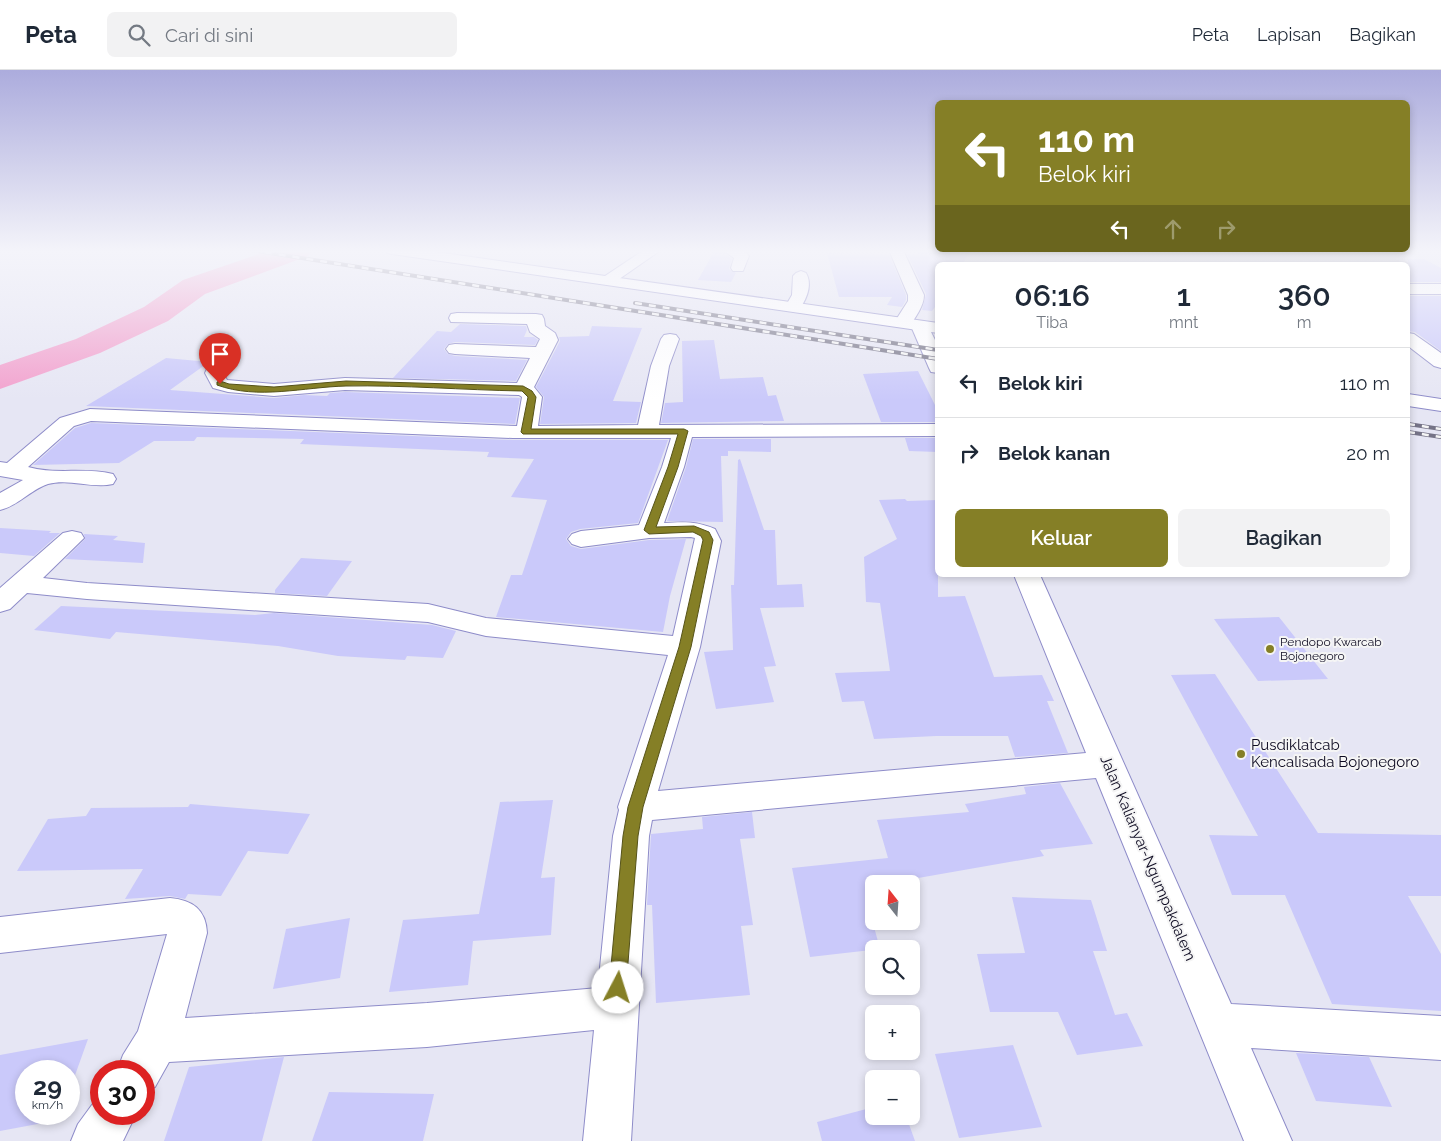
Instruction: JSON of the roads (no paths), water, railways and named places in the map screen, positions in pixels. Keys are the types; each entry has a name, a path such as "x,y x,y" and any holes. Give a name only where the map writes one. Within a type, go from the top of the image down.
{"main road":[{"path":"742,300 920,326"},
{"path":"792,307 797,300"},
{"path":"916,300 920,326 935,361"},
{"path":"457,318 535,318 537,320 537,330 549,337 549,340 523,389"},
{"path":"648,431 660,366 670,339"},
{"path":"1410,339 1441,362"},
{"path":"455,349 542,354"},
{"path":"214,373 220,384 274,390 346,384 523,389 530,393 532,397 526,432"},
{"path":"1410,400 1441,405"},
{"path":"6,469 67,422 90,415 526,432 935,430"},
{"path":"649,530 673,467 684,431"},
{"path":"6,469 42,478 72,476 105,479"},
{"path":"0,503 42,478"},
{"path":"581,539 649,530 694,529 706,534 708,540 685,647 636,807 631,836 616,1007 607,1141"},
{"path":"0,602 72,538"},
{"name":"Jalan Kalianyar-Ngumpakdalem","path":"1028,577 1268,1141"},
{"path":"21,584 87,591 428,613 486,628 685,647"},
{"path":"636,807 1107,764"},
{"path":"0,935 182,916 187,924 187,933 148,1056 427,1025 616,1007"},
{"path":"1220,1025 1441,1038"},
{"path":"95,1141 106,1125"}],"waterway":[{"path":"0,378 88,346 156,314 176,300"}],"railway":[{"path":"566,300 935,359"},
{"path":"635,303 935,350"},
{"path":"1410,424 1441,429"},
{"path":"1410,432 1441,437"}],"place":[{"name":"Pendopo Kwarcab Bojonegoro","path":"1270,649"},
{"name":"Pusdiklatcab Kencalisada Bojonegoro","path":"1241,754"}]}
